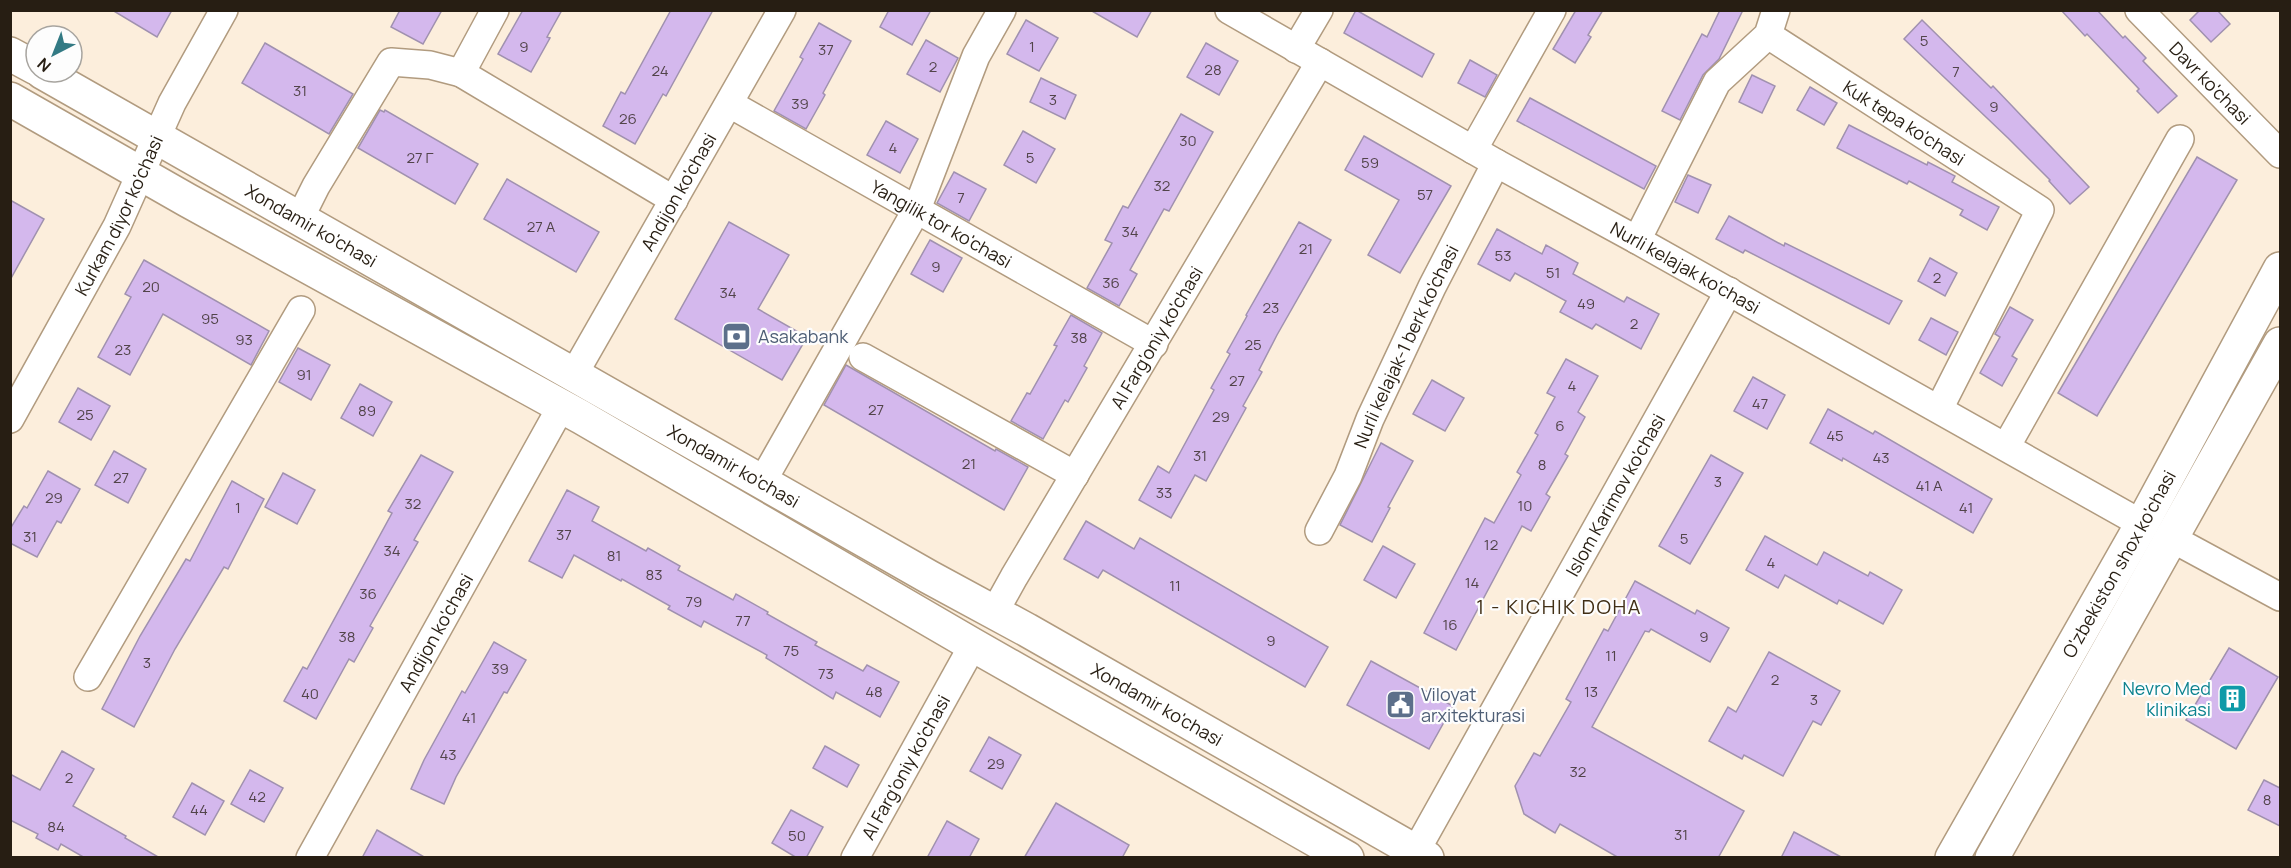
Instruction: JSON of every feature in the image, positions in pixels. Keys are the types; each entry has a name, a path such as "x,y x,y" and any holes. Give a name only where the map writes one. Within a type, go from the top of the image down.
{"main road":[{"path":"10,54 24,62"},
{"name":"Xondamir ko'chasi","path":"63,84 1418,855"},
{"name":"Xondamir ko'chasi","path":"10,99 561,407 1347,858"},
{"name":"O'zbekiston shox ko'chasi","path":"1952,858 2142,524 2280,268"},
{"name":"O'zbekiston shox ko'chasi","path":"1992,858 2280,344"}],"street":[{"name":"Kurkam diyor ko'chasi","path":"10,418 117,226 172,103 225,10"},
{"path":"461,73 495,10"},
{"name":"Andijon ko'chasi","path":"574,374 782,10"},
{"path":"762,482 917,209 976,56 1002,10"},
{"name":"Nurli kelajak ko'chasi","path":"1229,10 1473,150 1729,291 2142,524"},
{"path":"1296,49 1319,10"},
{"path":"1473,150 1552,10"},
{"name":"Davr ko'chasi","path":"2139,10 2280,154"},
{"path":"1637,240 1717,82 1772,23"},
{"name":"Kuk tepa ko'chasi","path":"1772,23 2040,210 1939,409"},
{"path":"300,218 316,186 391,62 430,65 461,73 674,200"},
{"name":"Al Farg'oniy ko'chasi","path":"994,613 1320,62"},
{"name":"Yangilik tor ko'chasi","path":"729,104 1154,344"},
{"path":"2006,447 2180,139"},
{"name":"Nurli kelajak-1 berk ko'chasi","path":"1319,531 1348,476 1370,419 1432,287 1497,163"},
{"name":"Islom Karimov ko'chasi","path":"1418,855 1729,291"},
{"path":"88,677 300,310"},
{"path":"863,357 1075,475"},
{"name":"Andijon ko'chasi","path":"310,858 561,407"},
{"path":"2171,538 2280,597"},
{"name":"Al Farg'oniy ko'chasi","path":"855,858 973,645"}],"building":[{"path":"112,10 172,10 157,37"},
{"path":"400,10 442,10 423,44 391,27"},
{"path":"523,10 562,10 531,72 498,54"},
{"path":"671,10 713,10 666,96 663,94 635,144 603,126 621,92 625,94"},
{"path":"889,10 931,10 912,45 880,27"},
{"path":"1090,10 1152,10 1137,37"},
{"path":"1356,10 1434,54 1422,77 1344,33"},
{"path":"1576,10 1603,10 1588,35 1591,37 1575,63 1553,49"},
{"path":"1720,10 1743,10 1719,59 1703,75 1680,120 1662,111 1702,34 1707,37"},
{"path":"2061,10 2097,10 2123,38 2125,36 2146,58 2143,61 2177,96 2158,113 2137,91 2139,89"},
{"path":"2200,10 2217,10 2230,24 2211,42 2190,20"},
{"path":"1026,20 1058,38 1039,71 1007,54"},
{"path":"1922,20 1991,88 1993,86 2089,187 2070,204 2050,180 2008,138 1904,39"},
{"path":"819,23 851,41 806,129 774,111 803,59 800,57"},
{"path":"926,40 958,58 940,92 907,74"},
{"path":"265,43 353,94 329,134 242,83"},
{"path":"1206,43 1238,61 1219,95 1187,77"},
{"path":"1470,60 1497,75 1485,97 1458,83"},
{"path":"1752,75 1775,86 1762,113 1739,102"},
{"path":"1041,78 1076,95 1065,119 1030,102"},
{"path":"1810,87 1837,103 1824,125 1797,110"},
{"path":"1530,98 1656,166 1644,189 1517,121"},
{"path":"380,110 384,112 385,110 478,164 455,204 358,148"},
{"path":"1181,114 1213,132 1169,211 1164,209 1130,270 1137,274 1119,306 1087,288 1112,243 1105,240 1123,206 1128,208"},
{"path":"886,121 918,139 900,173 867,155"},
{"path":"1849,125 1927,165 1928,162 1955,176 1952,182 1999,207 1987,230 1960,215 1963,210 1909,181 1907,184 1837,148"},
{"path":"1023,131 1055,149 1036,183 1004,165"},
{"path":"1364,136 1451,186 1400,273 1368,255 1399,200 1345,170"},
{"path":"2197,157 2237,180 2097,416 2058,393"},
{"path":"954,172 986,189 969,221 937,203"},
{"path":"1688,175 1711,185 1698,213 1675,202"},
{"path":"507,179 599,232 576,272 484,219"},
{"path":"10,200 44,219 10,280"},
{"path":"1729,216 1784,246 1785,243 1902,301 1889,324 1745,250 1743,253 1716,239"},
{"path":"729,222 789,255 758,309 807,337 782,380 675,319"},
{"path":"1299,222 1331,240 1277,335 1259,370 1262,372 1243,406 1246,408 1206,481 1195,475 1171,518 1139,500 1158,466 1169,473 1214,390 1211,388 1230,354 1227,352 1246,315"},
{"path":"1497,229 1542,254 1546,245 1578,263 1573,274 1624,302 1627,297 1659,314 1641,349 1596,324 1592,329 1560,312 1566,301 1515,273 1510,281 1478,264"},
{"path":"930,240 962,258 943,292 911,274"},
{"path":"1930,258 1957,273 1945,296 1918,281"},
{"path":"144,260 269,331 251,365 163,314 130,375 98,357 131,297 125,294"},
{"path":"2010,307 2033,320 2012,356 2017,359 2002,386 1980,373 2000,337 1995,334"},
{"path":"1071,315 1102,333 1084,366 1087,368 1068,402 1065,400 1043,439 1011,421 1027,393 1030,394 1057,346 1054,345"},
{"path":"1931,318 1958,332 1946,355 1919,340"},
{"path":"298,348 330,365 311,400 279,382"},
{"path":"1566,359 1598,376 1578,412 1585,417 1565,454 1568,456 1546,494 1550,497 1531,531 1522,526 1456,650 1424,633 1485,518 1494,523 1521,475 1517,472 1538,435 1535,433 1555,397 1547,393"},
{"path":"846,365 995,451 996,449 1028,467 1004,510 824,405"},
{"path":"1753,377 1785,395 1767,429 1734,411"},
{"path":"1432,380 1464,398 1445,431 1413,414"},
{"path":"360,384 392,402 373,436 341,418"},
{"path":"78,388 110,406 91,440 59,422"},
{"path":"1828,409 1873,434 1875,431 1992,499 1973,533 1843,458 1842,461 1810,443"},
{"path":"1381,443 1413,461 1372,542 1340,525"},
{"path":"114,451 146,469 128,503 95,485"},
{"path":"421,455 453,472 414,540 418,542 370,626 373,628 354,662 349,659 316,719 284,701 303,667 307,669 392,513 388,511"},
{"path":"1711,455 1743,473 1690,564 1659,546"},
{"path":"48,471 80,489 61,523 57,521 37,557 10,543 10,529 24,506 27,508"},
{"path":"283,473 315,490 297,524 265,507"},
{"path":"232,481 264,499 228,569 224,567 175,649 134,727 102,709 140,636 186,559 190,561"},
{"path":"567,490 599,507 592,521 646,551 648,548 680,566 678,570 733,600 736,594 817,642 815,645 863,671 867,665 899,682 880,717 836,692 833,699 766,658 767,655 704,621 701,627 668,609 670,606 574,555 562,578 529,561"},
{"path":"1086,521 1134,549 1140,538 1328,647 1305,687 1103,570 1098,578 1064,559"},
{"path":"1765,536 1817,565 1824,552 1868,576 1870,572 1902,590 1883,624 1839,600 1837,604 1785,575 1778,588 1746,570"},
{"path":"1383,546 1415,564 1396,598 1364,580"},
{"path":"1635,581 1695,614 1697,610 1729,628 1710,662 1651,629 1649,632 1645,631 1592,727 1744,811 1718,858 1619,858 1560,824 1555,833 1524,814 1515,786 1534,753 1540,756 1571,702 1566,699 1604,629 1608,631"},
{"path":"494,642 526,660 507,693 504,692 456,777 444,804 411,789 424,760 462,691 465,693"},
{"name":"Nevro Med klinikasi","path":"2229,648 2278,677 2236,749 2186,720"},
{"path":"1769,652 1840,691 1821,725 1813,721 1783,776 1744,755 1742,759 1709,741 1728,707 1736,712"},
{"path":"1371,661 1453,706 1429,749 1347,705"},
{"path":"989,737 1021,755 1002,789 970,771"},
{"path":"825,746 859,765 847,787 813,768"},
{"path":"62,751 94,769 73,806 160,858 85,858 61,844 58,850 36,838 38,834 10,820 10,774 40,790"},
{"path":"250,770 283,788 264,822 231,804"},
{"path":"2264,780 2280,788 2280,826 2248,810"},
{"path":"192,783 224,801 205,835 173,817"},
{"path":"1056,803 1129,845 1122,858 1024,858"},
{"path":"791,810 823,827 806,858 797,858 772,843"},
{"path":"947,821 979,839 969,858 927,858"},
{"path":"377,830 426,858 362,858"},
{"path":"1794,832 1843,858 1781,858"}],"place":[{"name":"Asakabank","path":"737,336"},
{"name":"Nevro Med klinikasi","path":"2232,698"},
{"name":"Viloyat arxitekturasi","path":"1400,704"}],"district":[{"name":"1 - KICHIK DOHA","path":"1559,606"}]}
